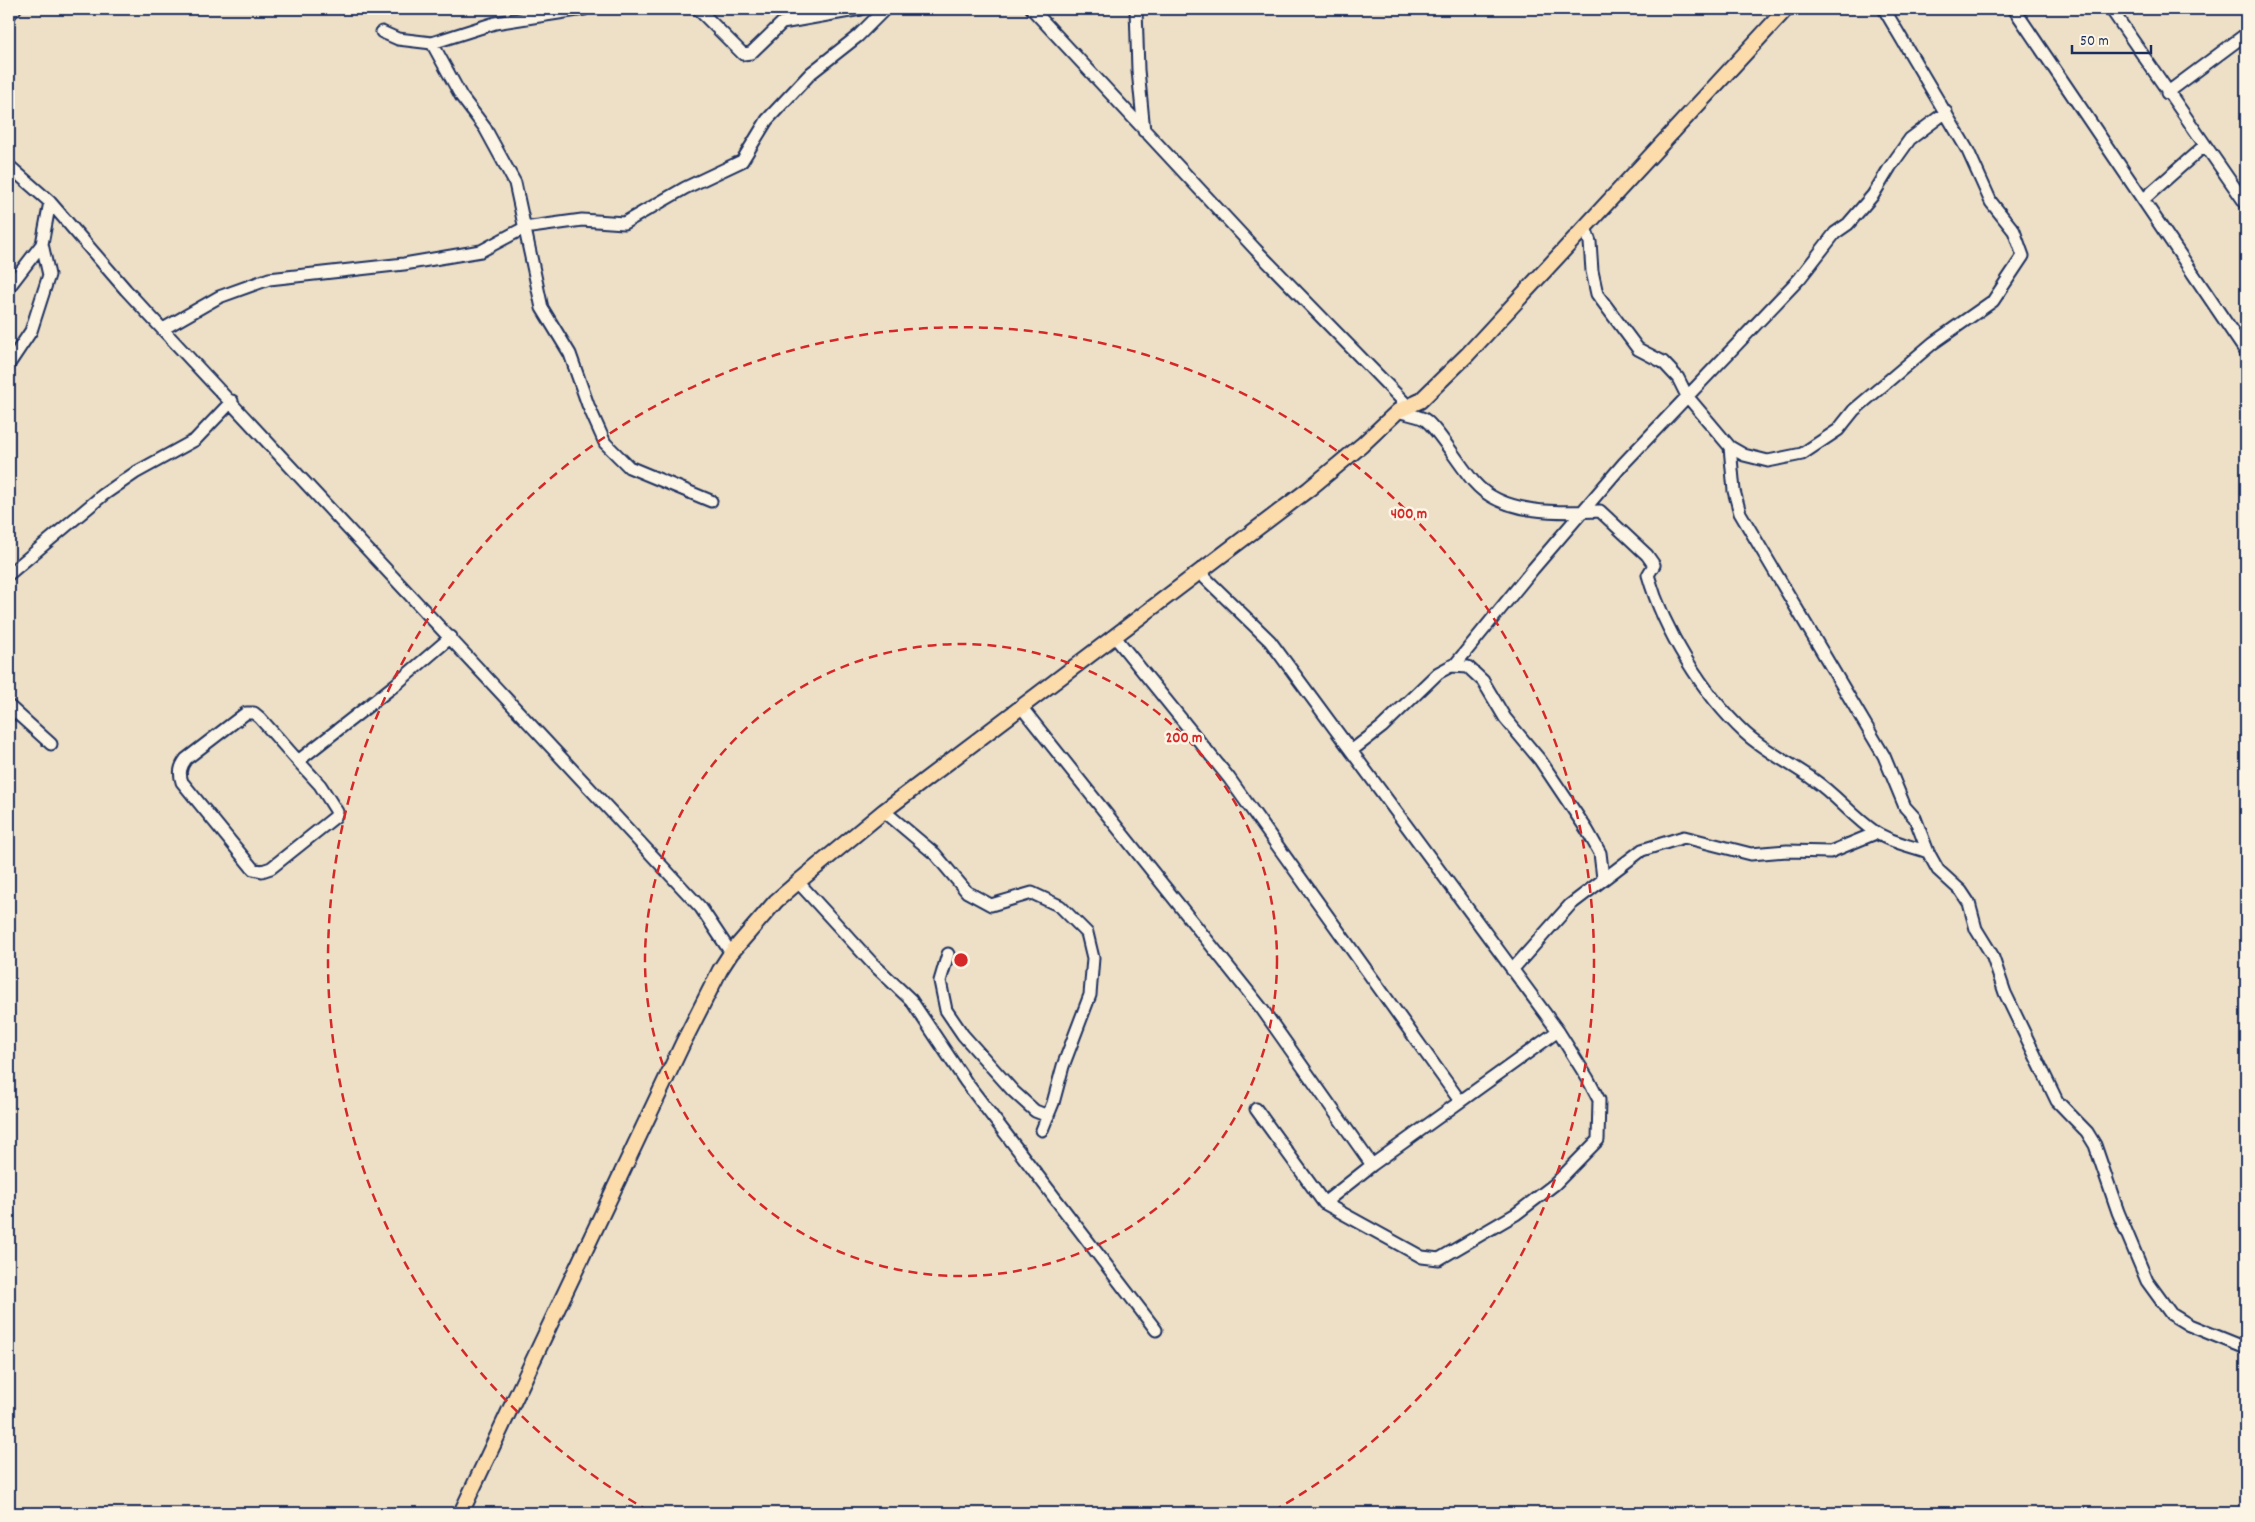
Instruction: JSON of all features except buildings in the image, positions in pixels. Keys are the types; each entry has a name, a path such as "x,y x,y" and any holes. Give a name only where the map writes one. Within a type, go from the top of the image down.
{"main road":[{"path":"462,1513 683,1042 720,970 731,953 776,901 884,812 1310,489 1362,445 1398,411 1420,401 1448,374 1786,9"}],"street":[{"path":"9,15 15,9"},
{"path":"382,32 398,39 432,43 495,23 584,9"},
{"path":"698,9 743,54 750,53 782,24 861,9"},
{"path":"163,329 219,297 270,279 404,264 481,251 524,228 582,220 624,223 685,188 742,161 767,120 811,73 858,36 884,9"},
{"path":"1032,9 1262,257 1404,402 1398,411 1425,420 1475,484 1499,502 1531,509 1582,512 1600,511 1647,555 1654,565 1648,575 1654,596 1673,635 1721,707 1746,734 1816,781 1846,809 1876,833 1928,852"},
{"path":"1136,9 1138,70 1144,131"},
{"path":"1585,227 1597,294 1638,349 1662,362 1678,378 1687,396 1730,447 1744,455 1768,461 1802,454 1838,430 1854,410 1933,343 1993,301 2023,256 2014,231 1991,202 1968,151 1884,9"},
{"path":"2014,9 2246,352"},
{"path":"2110,9 2246,204"},
{"path":"2167,93 2246,34"},
{"path":"432,43 460,96 485,128 515,183 542,308 570,354 588,405 605,443 629,467 712,501"},
{"path":"1351,751 1382,727 1438,673 1454,666 1624,463 1800,278 1835,233 1848,224 1873,195 1910,139 1946,112"},
{"path":"2144,199 2204,146"},
{"path":"9,166 50,202 163,329 232,401 701,908 731,953"},
{"path":"9,364 31,331 49,274 42,244 50,202"},
{"path":"9,287 42,244"},
{"path":"9,574 103,495 135,473 195,440 232,401"},
{"path":"1730,447 1734,491 1740,513 1884,756 1905,807 1915,818 1928,852 1938,870 1962,891 1969,903 1976,929 1992,955 2005,993 2057,1101 2087,1132 2095,1144 2132,1246 2147,1281 2170,1314 2189,1325 2246,1348"},
{"path":"1200,572 1270,641 1558,1031 1599,1100 1598,1140 1555,1184 1524,1208 1439,1259 1422,1258 1324,1203 1256,1109"},
{"path":"298,761 395,685 451,637"},
{"path":"1115,637 1229,778 1460,1101"},
{"path":"1454,666 1468,667 1483,681 1505,718 1540,760 1600,853 1603,878"},
{"path":"9,706 51,744"},
{"path":"1022,708 1262,1009 1372,1165"},
{"path":"246,713 254,713 260,718 298,761 320,785 337,812 335,817 271,868 262,871 253,869 182,782 180,776 181,767 186,759 246,713"},
{"path":"884,812 936,854 967,892 992,906 1032,893 1060,906 1087,933 1093,958 1090,995 1062,1066 1048,1116 1042,1130"},
{"path":"1512,970 1570,905 1642,850 1684,837 1751,854 1787,851 1830,852 1876,833"},
{"path":"798,882 872,963 911,1000 966,1082 1156,1330"},
{"path":"948,954 940,981 946,1010 963,1035 1013,1091 1035,1111 1048,1116"},
{"path":"1324,1203 1372,1165 1558,1031"}]}
